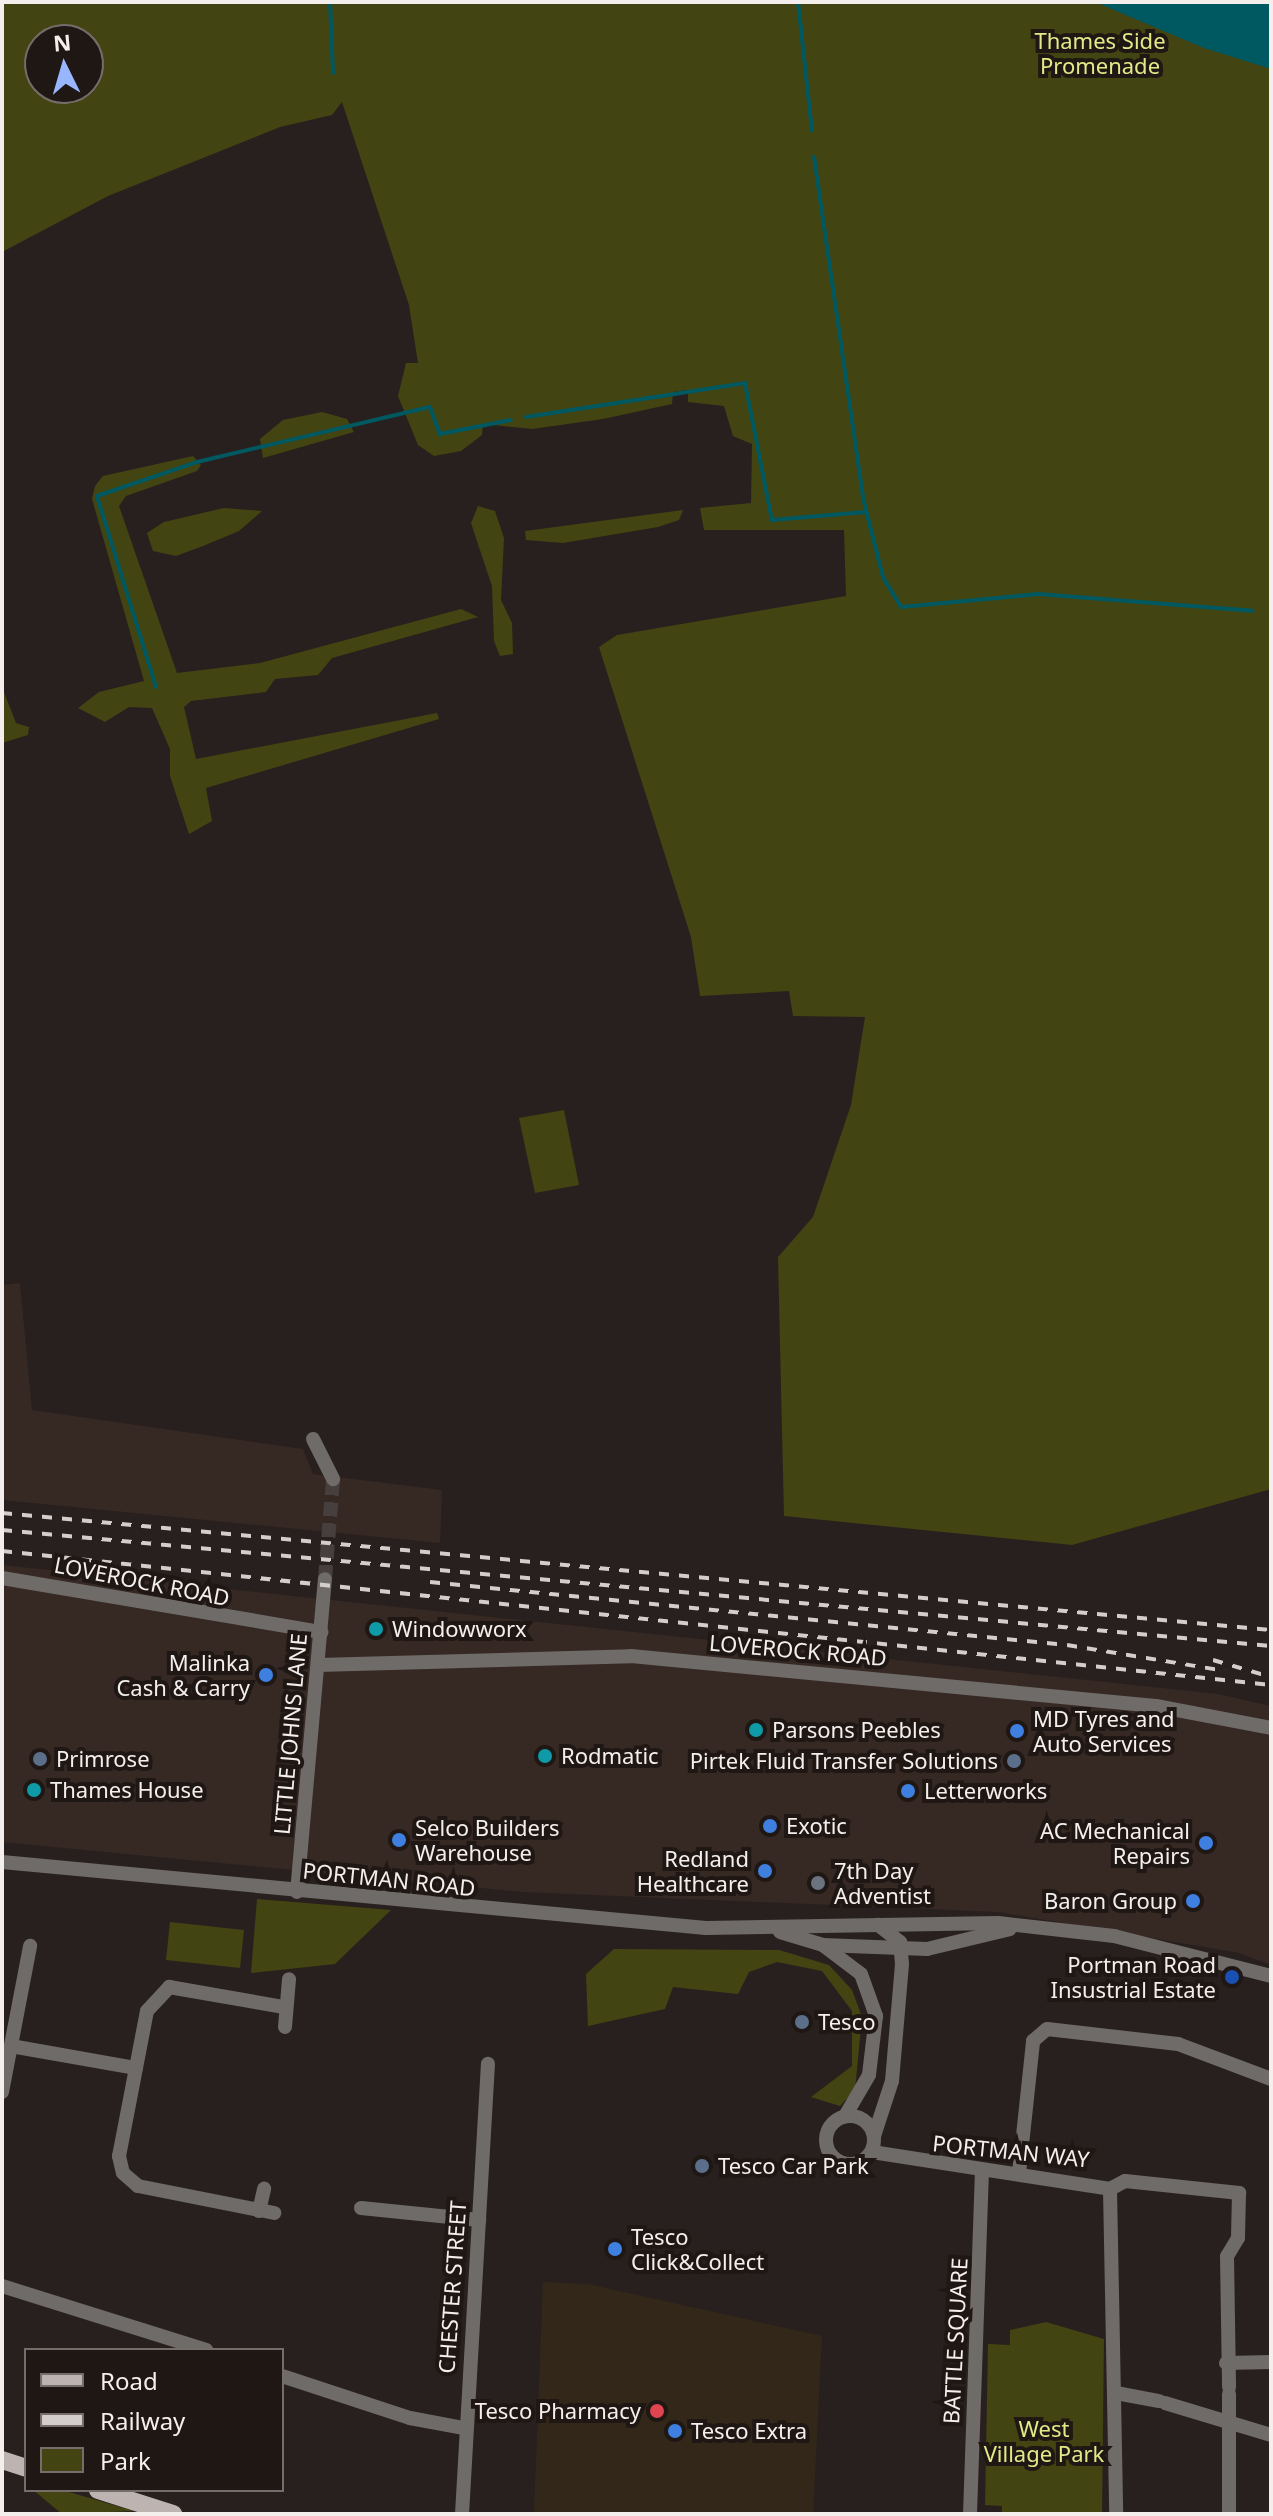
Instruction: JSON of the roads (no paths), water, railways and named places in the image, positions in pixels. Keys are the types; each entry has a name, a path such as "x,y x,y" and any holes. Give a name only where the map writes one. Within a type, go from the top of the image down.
{"main road":[{"path":"2,2460 24,2467"},
{"path":"112,2492 146,2497 173,2514"}],"street":[{"path":"313,1439 333,1479"},
{"name":"LOVEROCK ROAD","path":"2,1578 321,1632"},
{"name":"LITTLE JOHNS LANE","path":"297,1892 325,1579"},
{"name":"LOVEROCK ROAD","path":"318,1665 631,1656 1156,1706 1271,1728"},
{"name":"PORTMAN ROAD","path":"2,1862 297,1892 773,1930 878,1925 1022,1927 1136,1940 1271,1976"},
{"path":"878,1925 902,1947 902,1981 892,2081 874,2136 872,2152 850,2165 830,2155 826,2134 861,2098 875,2038 861,1974 861,1947 878,1925"},
{"name":"PORTMAN ROAD","path":"773,1930 823,1945 927,1949 1022,1927"},
{"path":"823,1945 861,1974"},
{"path":"2,2092 30,1946"},
{"path":"902,1981 927,1949"},
{"path":"285,2027 284,2007 289,1979"},
{"path":"264,2189 266,2212 138,2186 123,2173 119,2156 147,2011 180,1984 284,2007"},
{"path":"2,1998 19,2002"},
{"path":"1019,2173 1033,2041 1047,2029 1178,2044 1271,2079"},
{"path":"11,2046 136,2068"},
{"name":"CHESTER STREET","path":"462,2514 464,2428 488,2064"},
{"path":"845,2116 860,2118 874,2136"},
{"name":"PORTMAN WAY","path":"872,2152 1110,2189 1125,2181 1239,2193 1238,2238 1227,2256 1226,2363"},
{"name":"BATTLE SQUARE","path":"970,2514 982,2170"},
{"path":"1110,2189 1116,2514"},
{"path":"361,2208 479,2220"},
{"path":"2,2286 178,2346"},
{"path":"1229,2514 1230,2425 1226,2363 1271,2362"},
{"path":"284,2377 410,2418 464,2428"},
{"path":"1116,2393 1162,2402 1271,2435"}],"water":[{"path":"1095,2 1271,2 1271,69 1204,48"}],"waterway":[{"path":"330,2 333,73"},
{"path":"798,2 812,130"},
{"path":"814,157 863,498 883,577 901,607 1038,594 1252,611"},
{"path":"526,417 745,383 772,520 866,512"},
{"path":"156,687 97,496 197,462 430,407 440,434 511,420"}],"tunnel":[{"path":"325,1579 333,1479"}],"railway":[{"path":"2,1513 1271,1630"},
{"path":"2,1530 1271,1646"},
{"path":"2,1551 1271,1685"},
{"path":"430,1582 1067,1645 1225,1671"},
{"path":"1213,1660 1271,1677"}],"place":[{"name":"Windowworx","path":"376,1629"},
{"name":"Malinka Cash & Carry","path":"266,1675"},
{"name":"Parsons Peebles","path":"756,1730"},
{"name":"MD Tyres and Auto Services","path":"1017,1731"},
{"name":"Rodmatic","path":"545,1756"},
{"name":"Primrose","path":"40,1759"},
{"name":"Pirtek Fluid Transfer Solutions","path":"1014,1761"},
{"name":"Thames House","path":"34,1790"},
{"name":"Letterworks","path":"908,1791"},
{"name":"Exotic","path":"770,1826"},
{"name":"Selco Builders Warehouse","path":"399,1840"},
{"name":"AC Mechanical Repairs","path":"1206,1843"},
{"name":"Redland Healthcare","path":"765,1871"},
{"name":"7th Day Adventist","path":"818,1883"},
{"name":"Baron Group","path":"1193,1901"},
{"name":"Portman Road Insustrial Estate","path":"1232,1977"},
{"name":"Tesco","path":"802,2022"},
{"name":"Tesco Car Park","path":"702,2166"},
{"name":"Tesco Click&Collect","path":"615,2249"},
{"name":"Tesco Pharmacy","path":"657,2411"},
{"name":"Tesco Extra","path":"675,2431"}],"park label":[{"name":"Thames Side Promenade","path":"1100,52"},
{"name":"West Village Park","path":"1044,2440"}]}
